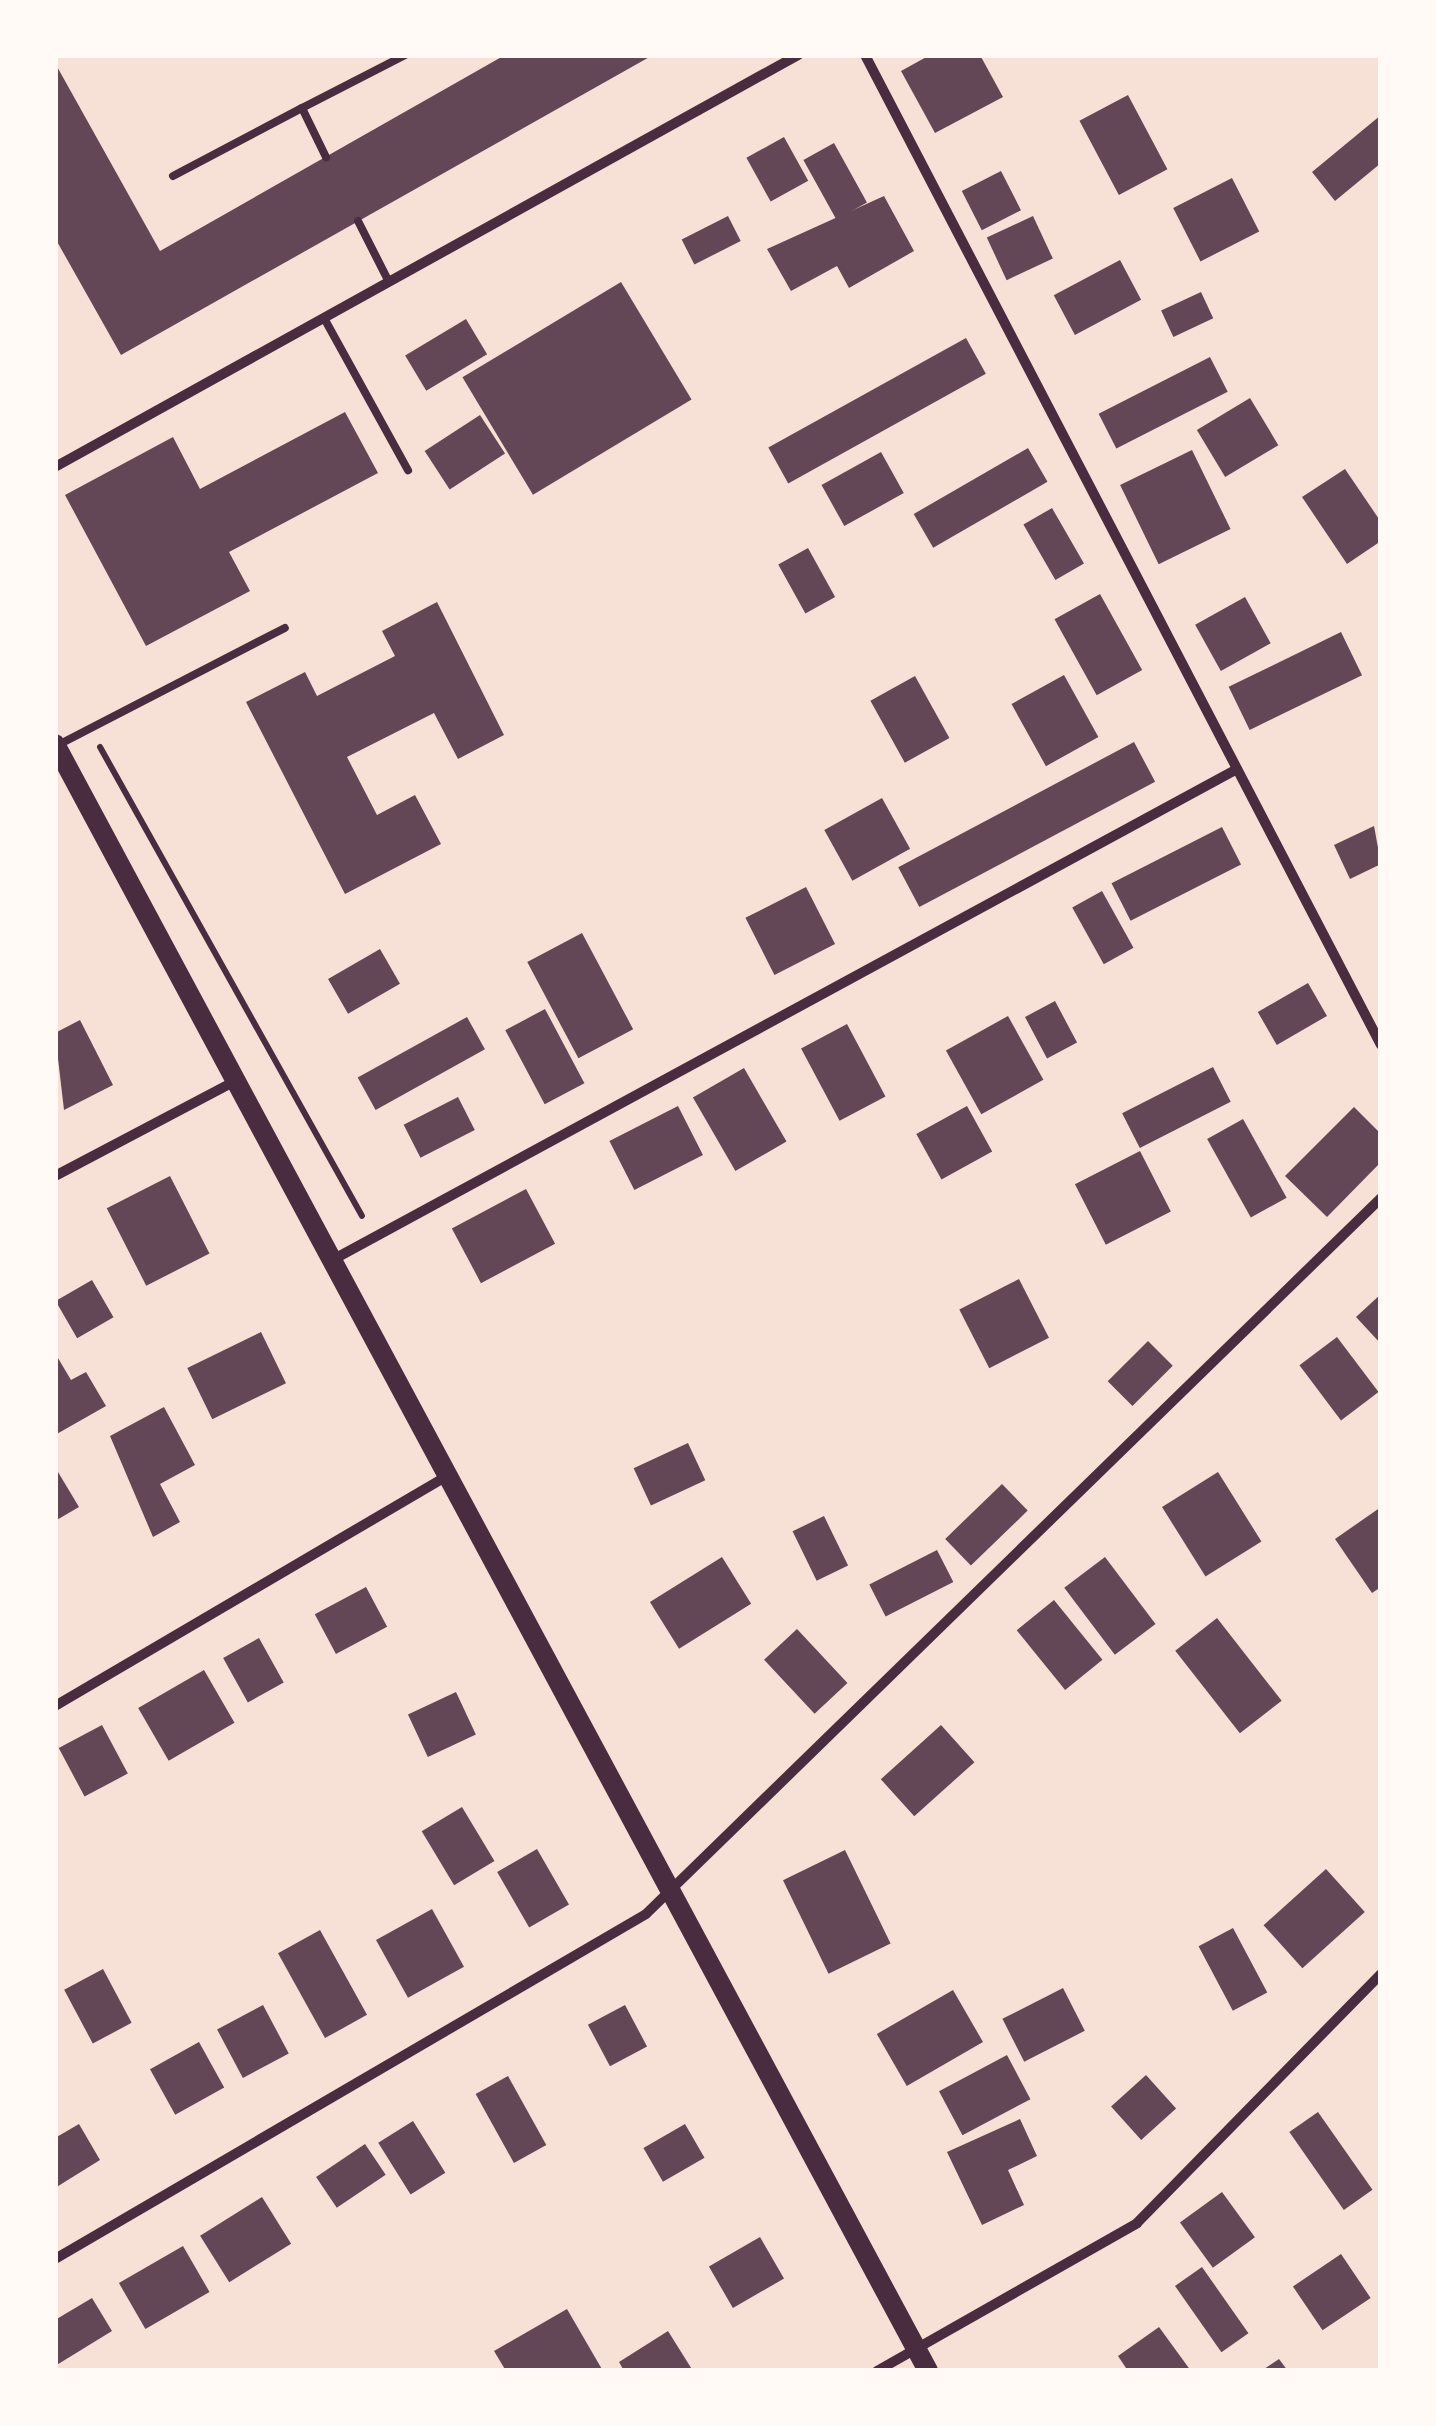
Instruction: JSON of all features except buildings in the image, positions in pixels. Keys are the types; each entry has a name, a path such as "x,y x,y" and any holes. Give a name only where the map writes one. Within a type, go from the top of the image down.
{"main road":[{"path":"56,745 673,1882 923,2362"}],"street":[{"path":"55,467 798,55"},
{"path":"865,55 1381,1045"},
{"path":"336,1258 1238,769"},
{"path":"55,1176 236,1080"},
{"path":"55,2259 646,1914 673,1882 1381,1198"},
{"path":"55,1706 452,1473"},
{"path":"877,2371 923,2362 1137,2223 1381,1974"}],"lane":[{"path":"173,176 405,55"},
{"path":"302,108 326,156"},
{"path":"358,221 390,282"},
{"path":"324,318 408,470"},
{"path":"56,745 286,628"}],"path":[{"path":"90,728 373,1237"}]}
